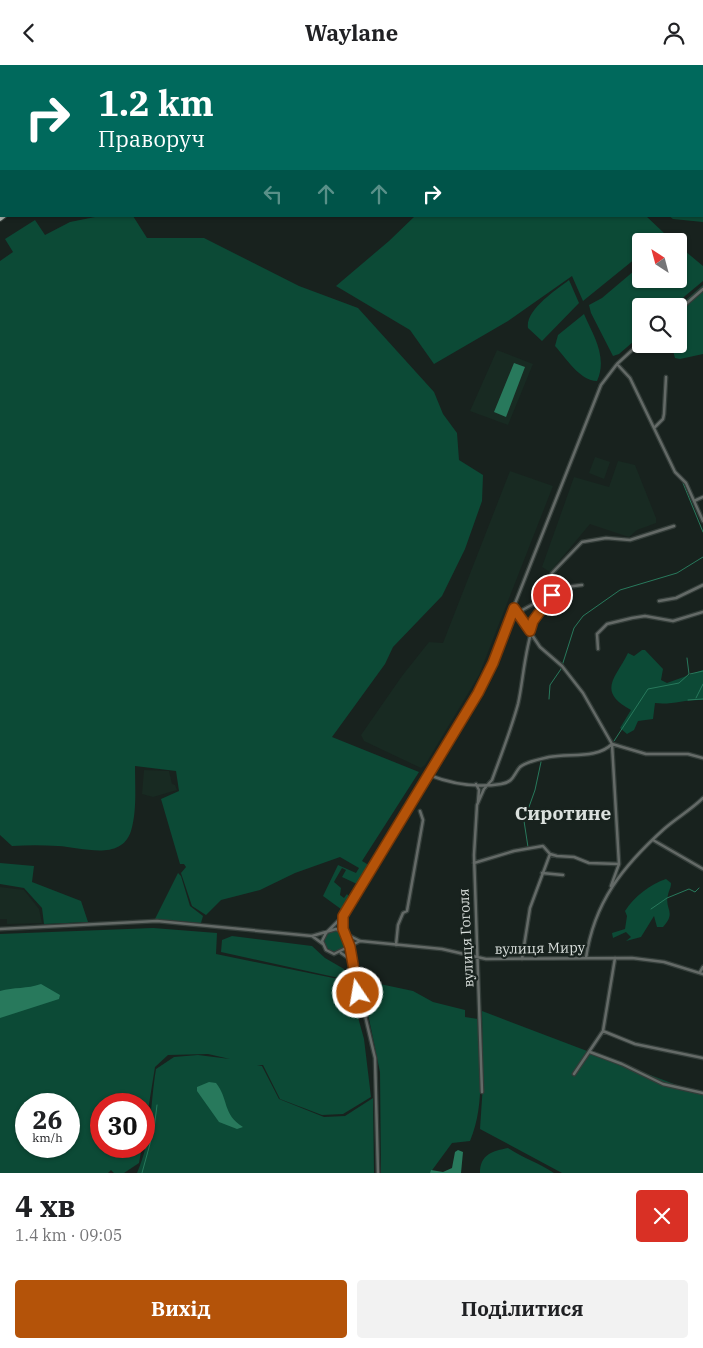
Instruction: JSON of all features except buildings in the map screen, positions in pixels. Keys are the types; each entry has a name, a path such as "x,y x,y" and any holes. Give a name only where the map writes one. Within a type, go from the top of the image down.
{"street":[{"path":"687,303 703,289"},
{"path":"322,945 323,937 343,916 483,685 591,406 601,385 616,364 632,349"},
{"path":"616,364 630,378 675,472 686,483 703,521"},
{"path":"654,428 663,419 666,377"},
{"path":"694,501 703,497"},
{"path":"517,613 536,602 546,592 552,573 580,543 586,540 606,538 630,539 674,526"},
{"name":"вулиця Гоголя","path":"482,1092 478,956 475,926 474,855 477,805 487,784 492,780 516,709 533,621 552,595 564,588 582,585"},
{"path":"659,601 676,598 703,585"},
{"path":"514,608 540,647 562,666 583,693 612,744 619,864 589,936 586,958"},
{"path":"598,649 598,632 607,624 645,616 673,621 703,612"},
{"path":"429,775 453,784 502,784 512,781 520,768 546,758 605,751 612,744"},
{"path":"612,744 646,754 688,754 703,757"},
{"path":"476,784 479,790 477,805"},
{"path":"611,886 653,840 703,798"},
{"path":"396,945 398,925 403,913 407,911 412,887 423,820 420,811"},
{"path":"653,840 703,869"},
{"path":"474,863 482,859 543,846 550,854 589,863 619,864"},
{"path":"522,959 530,908 550,854"},
{"path":"474,855 482,859"},
{"path":"542,873 563,875"},
{"path":"343,916 342,924 350,947 351,960 376,1067 378,1173"},
{"path":"0,929 157,921 312,936 339,930 345,935"},
{"name":"вулиця Миру","path":"345,935 360,941 456,951 494,959 615,957 650,959 701,973"},
{"path":"312,936 330,953 342,951 360,941"},
{"path":"342,951 347,939"},
{"path":"342,951 351,960"},
{"path":"574,1074 603,1031 615,957"},
{"path":"701,973 703,967"},
{"path":"603,1031 635,1044 703,1058"},
{"path":"590,1052 622,1064 662,1084 703,1093"}],"shaded area":[{"path":"95,217 134,217 147,238 204,238 299,286 358,308 434,392 443,414 457,433 459,460 483,475 482,501 465,549 442,596 393,647 385,664 332,737 419,772 362,861 372,867 364,880 357,884 342,877 346,870 342,868 335,880 334,882 341,888 340,895 344,898 347,894 350,899 345,912 323,896 338,865 356,873 359,868 340,857 295,873 260,890 221,900 206,915 192,906 181,873 186,867 184,864 180,864 161,799 179,791 176,771 135,766 133,823 126,841 119,847 99,851 52,846 12,846 0,835 0,261 13,252 5,239 35,220 45,235 70,222"},
{"path":"414,217 647,217 664,233 632,233 632,261 583,301 572,276 508,321 434,364 410,330 336,286"},
{"path":"670,217 703,217 703,222 673,219"},
{"path":"688,254 703,266 703,281 683,298 632,298 632,343 619,354 613,356 591,313 589,305 602,298 632,273 632,288 687,288"},
{"path":"569,280 579,303 542,341 528,328 531,314 542,301"},
{"path":"703,285 703,354 680,359 675,358 674,353 687,353 687,299"},
{"path":"584,314 595,338 600,355 600,372 597,381 591,380 579,373 555,346 558,335"},
{"path":"497,350 533,364 508,425 470,411"},
{"path":"514,363 525,367 506,417 494,412"},
{"path":"595,457 610,462 604,479 589,473"},
{"path":"618,461 635,465 656,518 656,523 637,530 629,537 590,524 550,572 542,567 574,477 609,487"},
{"path":"510,471 553,486 479,675 425,765 421,768 364,741 361,735 402,676 429,642 443,643"},
{"path":"645,650 663,669 661,680 667,683 703,670 703,700 655,703 653,719 638,721 634,730 627,734 620,728 631,710 614,697 612,684 628,653 634,656"},
{"path":"144,770 169,771 172,784 175,785 177,790 153,797 142,794"},
{"path":"0,863 34,866 32,882 81,901 88,922 44,924 42,908 24,888 0,884"},
{"path":"178,873 181,876 190,906 203,916 201,923 155,919"},
{"path":"666,879 671,883 667,900 670,914 663,927 657,927 654,916 641,937 626,941 631,937 626,932 613,938 612,933 625,929 627,916 625,911 633,901 648,888"},
{"path":"0,887 24,890 39,909 42,923 7,924 7,919 0,919"},
{"path":"153,928 217,933 216,954 348,981 364,1039 371,1097 343,1114 322,1115 280,1099 263,1065 257,1065 262,1066 279,1099 324,1117 345,1116 373,1098 374,1173 137,1173 142,1158 155,1158 155,1093 153,1093 156,1069 174,1057 198,1055 230,1059 208,1054 168,1055 155,1067 151,1093 90,1093 90,1158 140,1158 139,1163 124,1173 114,1173 111,1170 108,1173 0,1173 0,934"},
{"path":"335,930 343,933 346,941 343,949 335,952 327,949 324,941 327,933"},
{"path":"232,936 312,946 325,958 344,969 348,980 221,952 222,940"},
{"path":"361,980 413,991 433,1002 465,1010 465,1017 478,1019 480,1097 475,1127 470,1141 452,1143 430,1173 381,1173 380,1072"},
{"path":"41,984 60,995 59,999 0,1018 0,991"},
{"path":"482,1011 703,1095 703,1173 562,1173 480,1129 483,1084"},
{"path":"209,1082 216,1083 232,1117 243,1127 237,1129 219,1122 197,1091 197,1087"},
{"path":"508,1148 554,1173 480,1173 482,1161 488,1155"},
{"path":"458,1150 463,1152 461,1173 430,1173 431,1170 443,1172 452,1168 455,1152"}],"waterway":[{"path":"683,483 703,532"},
{"path":"549,699 550,685 561,669 574,628 583,616 620,590 677,573 703,557"},
{"path":"614,741 648,689 679,683 689,674 687,658"},
{"path":"690,674 703,671"},
{"path":"696,698 703,684"},
{"path":"688,700 703,699"},
{"path":"528,847 524,821 535,790 541,762"},
{"path":"651,909 667,898 689,889 695,892 699,888"},
{"path":"142,1173 154,1129 157,1105"}],"district":[{"name":"Сиротине","path":"563,813"}],"route":[{"path":"358,993 350,947 342,924 343,916 471,707 493,663 514,608 530,631 533,621 552,595"}]}
